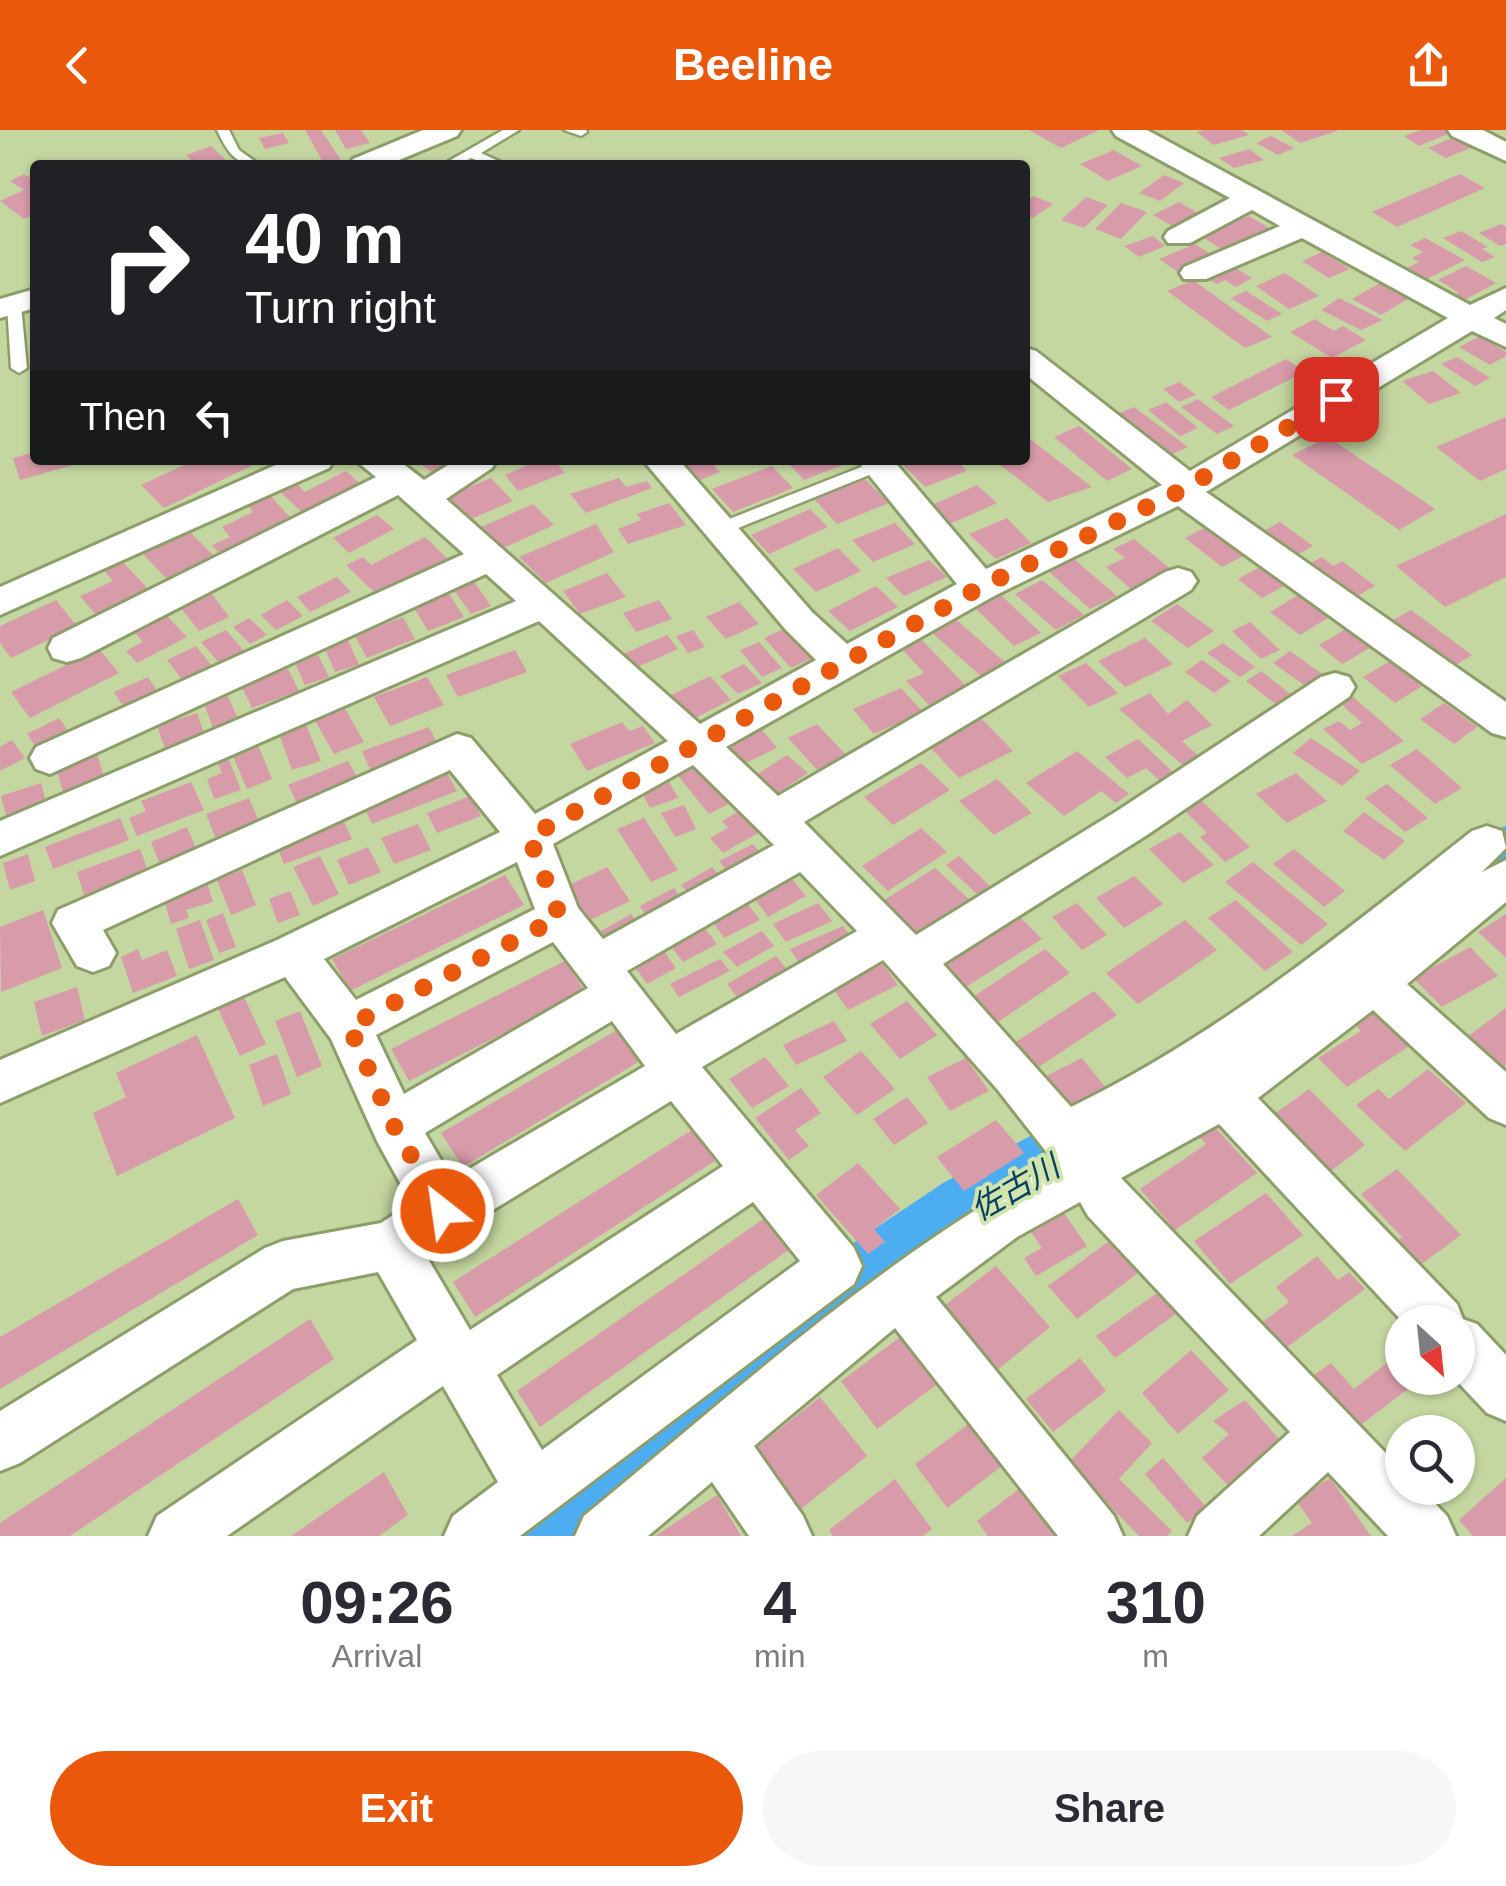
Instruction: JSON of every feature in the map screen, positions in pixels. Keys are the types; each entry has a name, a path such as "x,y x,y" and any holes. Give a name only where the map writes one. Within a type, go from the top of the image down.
{"street":[{"path":"375,160 448,130"},
{"path":"1126,130 1489,327"},
{"path":"1462,130 1506,153"},
{"path":"1179,237 1253,198"},
{"path":"1195,273 1304,226"},
{"path":"0,1082 293,953 529,837 981,587 1184,489 1489,327 1506,297"},
{"path":"1030,362 1184,489 1506,722"},
{"path":"0,602 306,465"},
{"path":"67,648 108,638 272,558 398,479 458,465"},
{"path":"664,465 799,621 843,664"},
{"path":"879,465 981,587"},
{"path":"398,479 544,604 791,833 901,947 1078,1153 1106,1199 1427,1536"},
{"path":"50,758 490,557"},
{"path":"394,1126 608,979 791,833 1178,581"},
{"path":"0,838 544,604"},
{"path":"0,1443 283,1266 391,1245 674,1068 1132,823 1335,687"},
{"path":"93,952 74,924 456,749 529,837 560,917 674,1068 836,1266 472,1536"},
{"path":"1078,1153 1224,1096 1375,983 1496,860"},
{"path":"604,1536 900,1293 1000,1220 1152,1091 1496,860"},
{"path":"349,1026 560,917"},
{"path":"293,953 349,1026 394,1126 443,1211"},
{"path":"1375,983 1506,1103"},
{"path":"1224,1096 1422,1305"},
{"path":"177,1536 759,1170"},
{"path":"391,1245 534,1490"},
{"path":"900,1293 1088,1534"},
{"path":"1475,1361 1506,1394"},
{"path":"1217,1536 1330,1433"},
{"path":"718,1441 783,1536"}],"lane":[{"path":"223,130 234,152 246,160"},
{"path":"458,160 513,130"},
{"path":"471,154 487,160"},
{"path":"16,304 20,368"},
{"path":"720,529 869,465"}],"building":[{"path":"305,130 321,130 341,160 322,160"},
{"path":"335,130 361,130 370,143 346,149"},
{"path":"1029,130 1099,130 1061,148"},
{"path":"1242,130 1249,135 1213,145 1197,132"},
{"path":"1281,130 1337,130 1337,131 1300,143"},
{"path":"1421,130 1453,132 1419,146 1404,136"},
{"path":"283,133 289,143 265,149 259,138"},
{"path":"1459,135 1477,145 1446,158 1428,148"},
{"path":"1271,136 1294,148 1278,155 1256,143"},
{"path":"211,146 226,160 192,160 186,155"},
{"path":"1249,149 1264,160 1234,168 1219,158"},
{"path":"1114,150 1142,166 1108,181 1080,164"},
{"path":"24,174 30,178 30,216 24,219 0,201 24,190 10,181"},
{"path":"1460,174 1485,188 1397,227 1372,212"},
{"path":"1164,175 1184,183 1160,201 1139,193"},
{"path":"1034,196 1053,204 1033,218 1030,198"},
{"path":"1086,197 1108,205 1084,228 1061,220"},
{"path":"1179,202 1198,213 1172,226 1153,215"},
{"path":"1121,203 1147,212 1121,239 1095,229"},
{"path":"1249,216 1273,230 1224,251 1201,236"},
{"path":"1501,224 1506,227 1506,244 1500,246 1479,233"},
{"path":"1461,231 1488,247 1482,249 1495,257 1482,262 1443,238"},
{"path":"1153,236 1165,246 1139,257 1124,246"},
{"path":"1425,238 1465,260 1427,279 1407,268 1419,262 1412,258 1423,252 1410,245"},
{"path":"1195,244 1215,257 1178,272 1159,259"},
{"path":"1322,252 1350,269 1329,278 1302,261"},
{"path":"1466,266 1496,283 1461,302 1451,297 1459,293 1438,280"},
{"path":"1234,267 1252,278 1236,287 1225,280 1217,284 1209,280"},
{"path":"1285,273 1319,296 1289,309 1256,286"},
{"path":"1193,280 1272,337 1245,348 1167,291"},
{"path":"1382,282 1411,297 1381,315 1352,299"},
{"path":"1246,291 1282,314 1267,321 1231,298"},
{"path":"1339,298 1383,320 1361,330 1321,310"},
{"path":"1315,319 1334,331 1343,326 1366,340 1332,358 1290,332"},
{"path":"1480,336 1506,352 1506,356 1490,365 1459,347"},
{"path":"1457,357 1490,378 1475,386 1441,364"},
{"path":"1286,359 1305,372 1229,410 1211,397"},
{"path":"1433,371 1461,393 1429,404 1402,381"},
{"path":"1179,382 1196,395 1179,402 1163,389"},
{"path":"1198,399 1234,426 1217,434 1181,407"},
{"path":"1166,402 1198,428 1180,436 1148,410"},
{"path":"1134,407 1188,447 1171,455 1117,414"},
{"path":"1506,417 1506,469 1480,481 1436,447"},
{"path":"1079,426 1132,469 1107,481 1054,437"},
{"path":"1328,437 1435,509 1399,530 1292,455"},
{"path":"1030,439 1092,487 1048,502 1000,465 1030,465"},
{"path":"30,453 30,465 73,465 20,480 13,458"},
{"path":"184,465 254,465 164,508 141,485"},
{"path":"422,465 450,465 434,474"},
{"path":"528,465 558,465 565,473 518,491 505,475"},
{"path":"686,465 716,465 720,472 700,480"},
{"path":"790,465 843,465 804,480"},
{"path":"903,465 961,465 967,471 925,487"},
{"path":"772,466 793,488 733,512 712,489"},
{"path":"346,471 362,485 304,514 280,492 296,483 305,492"},
{"path":"491,478 513,501 469,520 448,496"},
{"path":"619,478 626,487 647,481 652,488 586,513 570,494"},
{"path":"865,479 889,503 837,524 814,499"},
{"path":"977,485 997,503 950,524 930,506"},
{"path":"271,496 293,521 220,554 212,545 230,537 222,527 253,512 249,506"},
{"path":"669,503 686,525 628,544 618,529 641,520 637,514"},
{"path":"533,504 554,525 499,550 479,528"},
{"path":"810,509 828,527 769,554 751,535"},
{"path":"1506,514 1506,577 1445,607 1396,566"},
{"path":"377,515 394,529 349,553 333,538"},
{"path":"1007,518 1031,543 996,559 969,534"},
{"path":"1280,522 1313,546 1295,556 1262,532"},
{"path":"895,523 915,544 873,562 852,540"},
{"path":"596,524 614,552 546,583 519,557"},
{"path":"1208,526 1245,555 1222,567 1185,538"},
{"path":"187,529 215,557 169,581 141,552"},
{"path":"425,537 449,560 379,597 346,565 363,557 371,565"},
{"path":"1134,539 1172,570 1132,590 1106,567 1125,558 1113,549"},
{"path":"838,548 861,571 816,592 793,569"},
{"path":"1322,557 1333,566 1342,561 1375,586 1353,598 1309,564"},
{"path":"1073,558 1117,596 1090,609 1047,570"},
{"path":"120,559 149,590 97,616 80,596 113,581 102,568"},
{"path":"929,560 947,577 904,596 886,578"},
{"path":"1260,567 1284,586 1262,598 1238,579"},
{"path":"607,573 626,597 580,614 563,591"},
{"path":"337,577 351,592 310,612 297,597"},
{"path":"473,580 491,606 471,614 453,589"},
{"path":"1042,580 1084,615 1056,630 1015,594"},
{"path":"876,586 898,607 850,631 828,611"},
{"path":"448,592 464,617 428,631 412,605"},
{"path":"212,594 229,617 199,631 181,608"},
{"path":"1300,594 1331,616 1300,635 1270,612"},
{"path":"1001,595 1041,633 1014,646 974,607"},
{"path":"56,600 77,626 11,658 0,643 0,626"},
{"path":"287,600 303,616 276,630 261,615"},
{"path":"659,600 672,619 636,632 623,613"},
{"path":"739,602 759,624 726,639 706,617"},
{"path":"1177,604 1214,631 1188,648 1151,621"},
{"path":"1411,610 1472,655 1449,669 1388,623"},
{"path":"166,615 187,637 137,663 126,651 143,642 134,632"},
{"path":"403,617 415,639 367,658 355,636"},
{"path":"249,618 267,635 250,644 233,627"},
{"path":"954,618 1006,663 982,677 930,631"},
{"path":"1250,622 1280,650 1261,659 1232,631"},
{"path":"788,627 816,656 791,668 764,638"},
{"path":"1346,629 1370,648 1342,664 1319,645"},
{"path":"226,630 249,657 225,670 201,642"},
{"path":"693,630 705,647 688,653 676,636"},
{"path":"667,635 678,649 633,669 621,655"},
{"path":"1145,638 1173,664 1125,687 1098,661"},
{"path":"348,640 359,665 335,672 324,647"},
{"path":"922,640 967,687 929,705 906,681 924,673 902,649"},
{"path":"759,642 782,668 762,677 740,650"},
{"path":"1223,643 1255,667 1240,677 1207,653"},
{"path":"196,646 212,666 183,681 167,660"},
{"path":"99,649 119,673 30,718 11,692"},
{"path":"515,650 527,672 458,697 446,675"},
{"path":"1290,651 1325,676 1308,688 1273,663"},
{"path":"318,655 329,677 305,685 295,663"},
{"path":"1202,660 1231,681 1214,693 1185,672"},
{"path":"1392,660 1424,685 1395,703 1363,677"},
{"path":"1086,663 1118,693 1089,707 1058,676"},
{"path":"744,664 762,683 738,694 720,676"},
{"path":"288,669 299,691 252,708 241,685"},
{"path":"1261,671 1293,696 1278,706 1246,681"},
{"path":"710,676 731,700 689,721 667,697"},
{"path":"148,677 159,694 125,709 114,692"},
{"path":"427,677 444,705 390,726 374,697"},
{"path":"901,688 923,712 874,734 853,709"},
{"path":"1150,693 1168,714 1187,700 1212,725 1182,741 1205,762 1188,770 1119,709"},
{"path":"228,696 238,719 213,728 204,704"},
{"path":"1352,696 1404,741 1362,764 1323,729 1339,721 1350,730 1362,723 1340,703"},
{"path":"1444,703 1477,727 1454,744 1420,719"},
{"path":"344,707 364,742 334,754 314,719"},
{"path":"197,713 205,736 165,749 157,726"},
{"path":"980,717 1013,751 959,778 927,744"},
{"path":"59,718 74,738 41,754 27,734"},
{"path":"305,722 321,761 292,770 278,731"},
{"path":"622,722 629,731 643,726 655,743 587,771 570,744"},
{"path":"817,724 847,756 818,771 788,738"},
{"path":"759,726 777,748 741,765 723,742"},
{"path":"429,727 439,747 371,771 362,751"},
{"path":"1311,738 1360,771 1342,786 1293,753"},
{"path":"1138,739 1175,774 1160,781 1146,768 1127,778 1105,757"},
{"path":"12,740 25,758 0,771 0,747"},
{"path":"258,745 272,779 247,789 232,754"},
{"path":"1417,749 1462,788 1435,804 1390,765"},
{"path":"1077,751 1129,794 1116,803 1101,791 1064,816 1026,783"},
{"path":"97,754 105,780 64,795 56,768"},
{"path":"227,755 241,790 214,799 207,779 222,773 216,759"},
{"path":"787,755 808,773 776,794 754,776"},
{"path":"348,761 359,781 298,805 288,785"},
{"path":"921,763 950,790 893,825 864,797"},
{"path":"701,764 732,802 709,814 678,776"},
{"path":"447,773 457,791 372,824 363,805"},
{"path":"1296,773 1327,801 1287,823 1256,794"},
{"path":"997,779 1032,813 994,835 959,801"},
{"path":"668,780 678,798 650,808 640,789"},
{"path":"191,782 204,810 137,836 129,818 146,811 141,801"},
{"path":"41,783 46,801 6,815 1,796"},
{"path":"1387,784 1428,818 1405,832 1365,798"},
{"path":"470,796 481,816 437,833 427,813"},
{"path":"249,798 259,821 215,837 206,814"},
{"path":"1202,801 1250,847 1225,862 1200,837 1207,833 1185,811"},
{"path":"684,805 696,829 675,837 661,813"},
{"path":"741,810 760,832 723,853 710,838 728,828 722,821"},
{"path":"1364,812 1405,841 1384,860 1343,831"},
{"path":"120,818 129,840 53,869 45,847"},
{"path":"644,818 678,870 651,882 617,829"},
{"path":"343,820 352,839 284,864 276,844"},
{"path":"418,824 431,850 394,864 381,838"},
{"path":"187,827 197,850 160,865 151,842"},
{"path":"921,828 947,852 888,891 862,866"},
{"path":"1180,832 1214,865 1183,883 1149,849"},
{"path":"753,844 765,859 731,876 719,861"},
{"path":"368,847 381,872 349,885 337,860"},
{"path":"140,849 148,871 84,895 77,872"},
{"path":"1294,849 1345,891 1324,907 1273,864"},
{"path":"28,854 35,881 10,890 3,863"},
{"path":"320,856 339,894 313,906 293,867"},
{"path":"959,856 992,888 979,896 946,865"},
{"path":"1253,862 1328,924 1301,945 1225,882"},
{"path":"607,867 630,901 588,921 565,887"},
{"path":"712,867 723,879 692,897 681,885"},
{"path":"935,868 970,900 915,937 881,902"},
{"path":"242,870 256,905 231,915 217,880"},
{"path":"505,875 524,905 350,991 332,959"},
{"path":"1134,876 1163,904 1124,928 1096,898"},
{"path":"205,877 213,902 186,910 189,918 171,924 162,891"},
{"path":"792,879 806,896 768,917 754,898"},
{"path":"674,888 684,903 650,921 640,906"},
{"path":"290,891 300,915 278,923 269,899"},
{"path":"1236,900 1293,952 1265,971 1208,918"},
{"path":"747,903 760,920 724,938 712,921"},
{"path":"818,903 832,921 786,942 773,924"},
{"path":"1077,903 1107,935 1082,950 1052,917"},
{"path":"43,910 62,968 1,992 0,927"},
{"path":"223,913 236,947 219,953 206,920"},
{"path":"1016,913 1042,939 961,990 935,963"},
{"path":"631,914 642,927 611,944 601,931"},
{"path":"1506,914 1506,958 1478,932"},
{"path":"200,920 214,960 189,969 176,929"},
{"path":"1185,920 1217,950 1138,1004 1106,973"},
{"path":"843,926 855,942 801,966 790,949"},
{"path":"704,927 717,944 683,962 670,945"},
{"path":"762,931 774,946 737,967 723,952"},
{"path":"1470,947 1498,976 1442,1007 1413,978"},
{"path":"138,949 142,960 167,950 177,976 133,993 121,957"},
{"path":"1045,949 1070,973 998,1022 973,997"},
{"path":"663,950 676,968 647,984 634,966"},
{"path":"776,956 791,974 741,1002 727,984"},
{"path":"720,959 730,971 679,997 670,984"},
{"path":"565,961 585,992 409,1081 391,1049"},
{"path":"881,962 898,985 848,1010 832,987"},
{"path":"239,986 266,1044 240,1056 213,998"},
{"path":"77,987 85,1020 42,1036 34,1002"},
{"path":"1094,991 1117,1015 1037,1068 1014,1043"},
{"path":"907,1001 937,1035 900,1059 870,1024"},
{"path":"1371,1002 1414,1043 1347,1087 1318,1058 1361,1031 1348,1017"},
{"path":"1506,1008 1506,1065 1502,1068 1467,1037"},
{"path":"300,1011 322,1066 297,1077 275,1021"},
{"path":"834,1021 847,1041 796,1065 783,1045"},
{"path":"617,1030 640,1061 463,1167 441,1133"},
{"path":"197,1035 235,1118 117,1176 93,1113 126,1097 116,1073"},
{"path":"861,1051 895,1089 857,1115 823,1077"},
{"path":"277,1054 291,1094 263,1106 249,1065"},
{"path":"765,1057 789,1086 752,1108 729,1079"},
{"path":"966,1058 989,1091 950,1111 927,1077"},
{"path":"1082,1058 1105,1087 1067,1107 1044,1077"},
{"path":"1428,1069 1466,1103 1405,1151 1356,1105 1378,1089 1389,1099"},
{"path":"801,1088 821,1113 795,1130 809,1146 789,1160 755,1118"},
{"path":"1309,1089 1365,1145 1322,1178 1265,1121"},
{"path":"907,1097 928,1123 894,1145 873,1119"},
{"path":"996,1120 1024,1153 964,1191 937,1157"},
{"path":"1209,1121 1257,1173 1175,1230 1140,1189 1206,1144 1194,1131"},
{"path":"701,1124 724,1155 475,1317 453,1282"},
{"path":"858,1163 900,1209 874,1229 885,1242 868,1254 816,1195"},
{"path":"1397,1169 1461,1235 1408,1274 1385,1250 1402,1237 1361,1194"},
{"path":"1266,1193 1303,1235 1230,1284 1194,1241"},
{"path":"238,1199 258,1235 0,1389 0,1337"},
{"path":"1063,1212 1087,1246 1036,1276 1024,1258 1042,1248 1030,1231"},
{"path":"772,1213 797,1244 540,1427 517,1391"},
{"path":"1109,1241 1138,1273 1077,1319 1048,1286"},
{"path":"1317,1256 1338,1280 1349,1272 1365,1289 1283,1350 1260,1324 1289,1302 1276,1287"},
{"path":"996,1266 1050,1327 995,1372 941,1308"},
{"path":"1157,1293 1176,1314 1115,1358 1096,1336"},
{"path":"310,1319 334,1359 70,1536 0,1536 0,1523"},
{"path":"907,1332 944,1379 877,1429 841,1381"},
{"path":"1191,1350 1229,1390 1178,1434 1142,1393"},
{"path":"1080,1358 1106,1391 1053,1432 1026,1399"},
{"path":"1331,1363 1354,1389 1385,1364 1385,1395 1400,1395 1349,1434 1304,1382"},
{"path":"820,1397 867,1456 801,1509 756,1448"},
{"path":"1245,1400 1286,1447 1236,1494 1202,1458 1229,1434 1213,1421"},
{"path":"1119,1410 1152,1443 1119,1479 1172,1531 1167,1536 1139,1536 1068,1463"},
{"path":"978,1417 1011,1459 947,1508 915,1464"},
{"path":"1163,1458 1208,1509 1187,1523 1145,1474"},
{"path":"384,1472 408,1515 379,1536 291,1536"},
{"path":"1330,1478 1371,1536 1292,1536 1312,1523 1296,1500"},
{"path":"1506,1478 1506,1536 1473,1536 1459,1520"},
{"path":"895,1479 932,1529 923,1536 833,1536 829,1530"},
{"path":"1027,1483 1063,1531 1057,1536 988,1536 977,1521"},
{"path":"717,1495 741,1536 655,1536"}],"waterway":[{"name":"佐古川","path":"1414,928 1506,854"},
{"name":"佐古川","path":"534,1536 718,1387 972,1211 1074,1154"}],"route":[{"path":"443,1211 394,1126 349,1026 560,917 529,837 981,587 1180,491 1336,399"}]}
